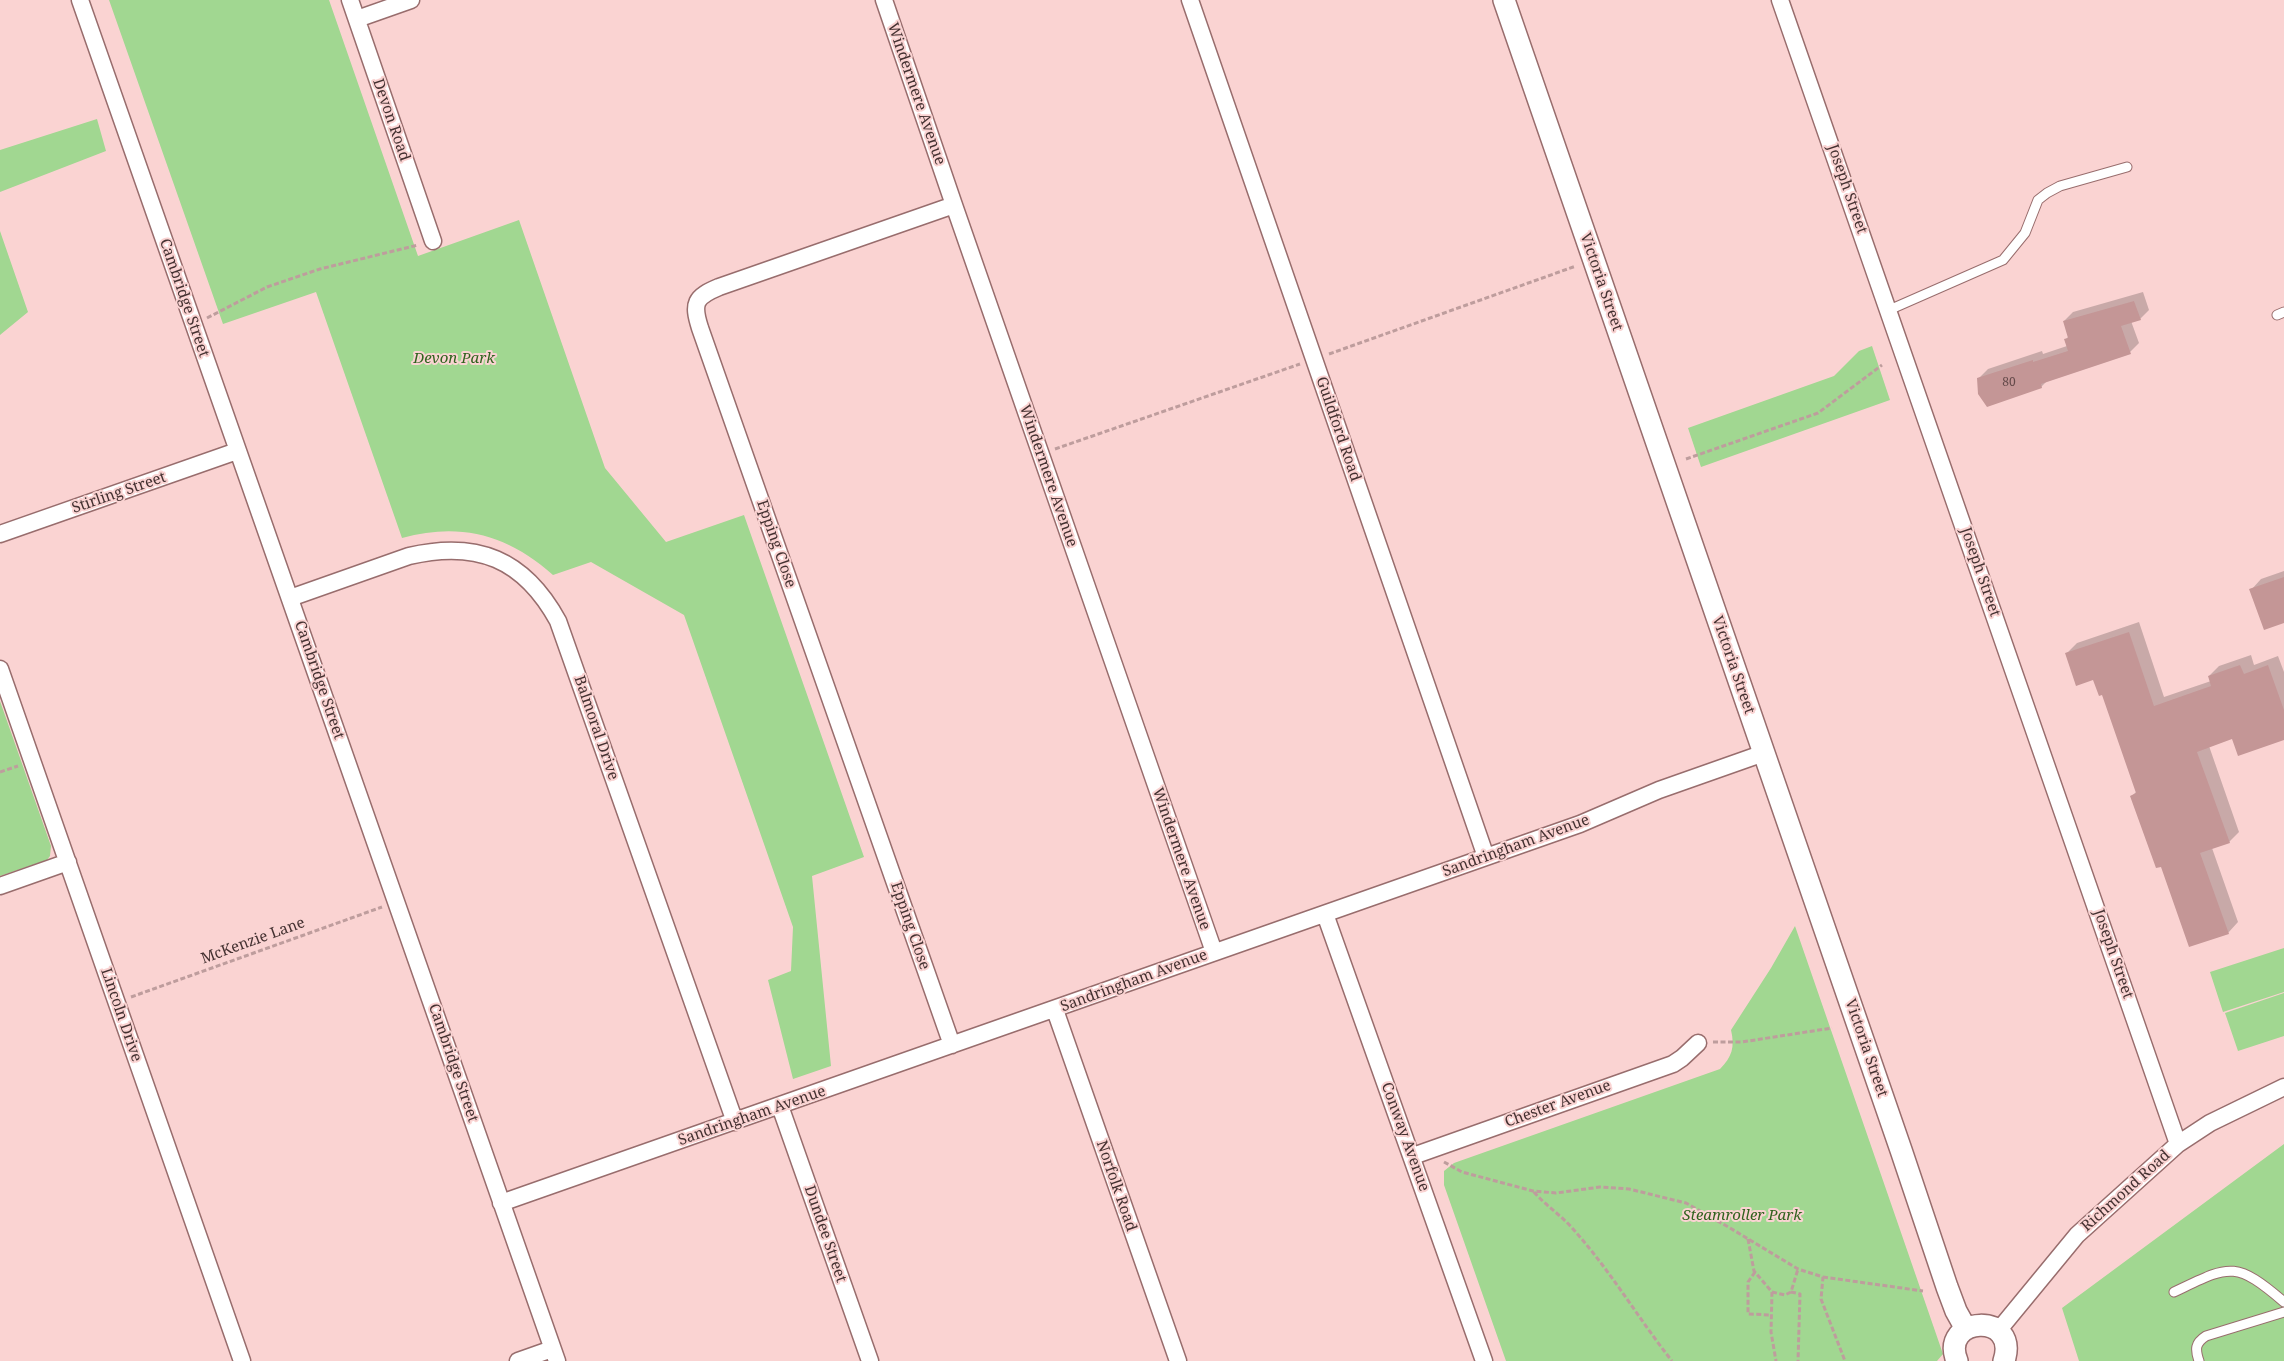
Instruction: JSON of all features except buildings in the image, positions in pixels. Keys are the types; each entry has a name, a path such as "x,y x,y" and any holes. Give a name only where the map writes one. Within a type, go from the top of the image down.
{"street":[{"name":"Cambridge Street","path":"80,0 555,1355"},
{"name":"Devon Road","path":"350,0 433,241"},
{"path":"356,19 411,0"},
{"name":"Windermere Avenue","path":"884,0 1214,952"},
{"name":"Guildford Road","path":"1190,0 1486,857"},
{"name":"Victoria Street","path":"1504,0 1950,1295 1956,1312 1966,1329"},
{"name":"Joseph Street","path":"1780,0 2178,1144"},
{"name":"Epping Close","path":"952,1046 704,337 695,306 699,298 719,287 954,205"},
{"name":"Stirling Street","path":"0,534 237,451"},
{"name":"Balmoral Drive","path":"290,598 409,556 454,549 473,551 502,562 530,581 541,592 558,621 735,1122"},
{"name":"Lincoln Drive","path":"0,669 242,1361"},
{"name":"Sandringham Avenue","path":"501,1204 1580,824 1659,790 1764,753"},
{"path":"0,886 68,862"},
{"name":"Conway Avenue","path":"1325,914 1413,1156 1484,1361"},
{"name":"Norfolk Road","path":"1055,1010 1178,1361"},
{"name":"Chester Avenue","path":"1413,1156 1673,1064 1698,1042"},
{"name":"Richmond Road","path":"1998,1331 2077,1235 2178,1144 2210,1123 2284,1087"},
{"name":"Dundee Street","path":"780,1106 870,1361"},
{"path":"1957,1361 1954,1350 1956,1342 1966,1329 1982,1324 1998,1331 2006,1345 2004,1361"},
{"path":"518,1361 555,1355"}],"lane":[{"path":"1889,310 2003,260 2025,233 2038,200 2047,193 2060,186 2127,167"},
{"path":"2174,1292 2218,1272 2236,1271 2252,1277 2284,1302"},
{"path":"2199,1361 2196,1346 2198,1340 2284,1312"}],"path":[{"path":"194,325 267,287 320,269 433,241"},
{"path":"1323,356 1576,266"},
{"path":"1040,454 1305,362"},
{"path":"1686,459 1818,413 1882,366"},
{"name":"McKenzie Lane","path":"116,1002 397,902"},
{"path":"1698,1042 1742,1042 1832,1028"},
{"path":"1432,1149 1437,1159 1462,1172 1533,1191 1556,1193 1600,1186 1660,1196 1686,1204 1798,1269 1823,1277 1923,1292"},
{"path":"1533,1191 1572,1227 1618,1286 1628,1304 1672,1361"},
{"path":"1748,1239 1756,1272 1772,1292 1785,1295 1791,1292 1800,1294 1798,1361"},
{"path":"1791,1292 1798,1269"},
{"path":"1756,1272 1748,1282 1748,1314 1771,1315"},
{"path":"1823,1277 1821,1299 1845,1361"},
{"path":"1772,1292 1770,1332 1776,1361"}],"green space":[{"name":"Devon Park","path":"109,0 329,0 418,256 519,220 605,468 666,542 744,515 864,857 812,876 831,1066 793,1079 768,980 791,971 793,927 684,615 591,562 553,575 519,550 501,541 483,536 464,532 444,531 402,538 316,292 223,324"},
{"path":"97,119 106,151 0,192 0,150"},
{"path":"0,231 28,312 0,335"},
{"path":"1872,346 1890,400 1701,467 1688,428 1834,376 1859,351"},
{"path":"0,701 51,846 50,856 47,860 0,876"},
{"name":"Steamroller Park","path":"1795,926 1943,1354 1937,1361 1506,1361 1444,1185 1444,1171 1454,1163 1720,1069 1730,1056 1733,1042 1731,1030 1771,968"},
{"path":"2284,948 2284,992 2223,1012 2210,972"},
{"path":"2284,993 2284,1036 2238,1051 2225,1013"},
{"path":"2284,1144 2284,1361 2079,1361 2062,1308"}]}
